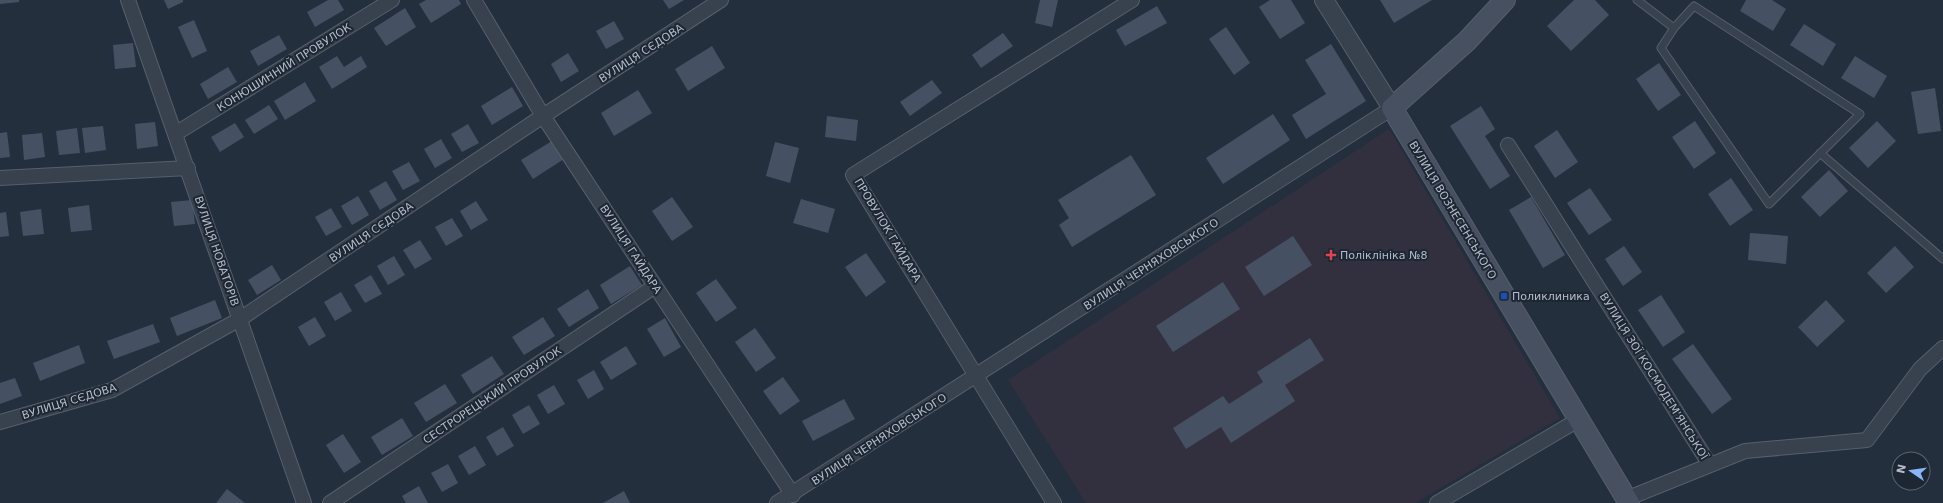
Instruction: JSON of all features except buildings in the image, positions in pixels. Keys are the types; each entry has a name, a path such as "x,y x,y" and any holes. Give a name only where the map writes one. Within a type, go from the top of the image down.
{"main road":[{"name":"ВУЛИЦЯ ЧЕРНЯХОВСЬКОГО","path":"1392,108 1467,41 1505,0"},
{"name":"ВУЛИЦЯ ВОЗНЕСЕНСЬКОГО","path":"1392,108 1624,496"}],"street":[{"name":"ВУЛИЦЯ НОВАТОРІВ","path":"128,0 304,503"},
{"name":"КОНЮШИННИЙ ПРОВУЛОК","path":"175,134 392,0"},
{"name":"ВУЛИЦЯ ГАЙДАРА","path":"474,0 544,116 792,495"},
{"name":"ВУЛИЦЯ СЄДОВА","path":"0,422 112,390 240,319 721,0"},
{"name":"ПРОВУЛОК ГАЙДАРА","path":"1054,503 854,175 1132,0"},
{"name":"ВУЛИЦЯ ВОЗНЕСЕНСЬКОГО","path":"1324,0 1392,108"},
{"name":"ВУЛИЦЯ ЧЕРНЯХОВСЬКОГО","path":"777,503 792,495 1392,108"},
{"name":"ВУЛИЦЯ ЗОЇ КОСМОДЕМ'ЯНСЬКОЇ","path":"1508,145 1710,466"},
{"path":"0,178 188,168"},
{"name":"СЕСТРОРЕЦЬКИЙ ПРОВУЛОК","path":"330,503 655,286"},
{"name":"ВУЛИЦЯ ЗОЇ КОСМОДЕМ'ЯНСЬКОЇ","path":"1624,496 1745,452 1867,440 1920,369 1943,348"},
{"path":"1437,503 1578,420"}],"lane":[{"path":"1637,0 1674,28"},
{"path":"1694,6 1860,114 1769,204 1661,48 1674,28 1694,6"},
{"path":"1820,153 1943,259"}],"shaded area":[{"name":"Поліклініка №8","path":"1389,129 1560,418 1415,503 1086,503 1008,380"}],"place":[{"name":"Поліклініка №8","path":"1331,255"},
{"name":"Поликлиника","path":"1504,296"}]}
